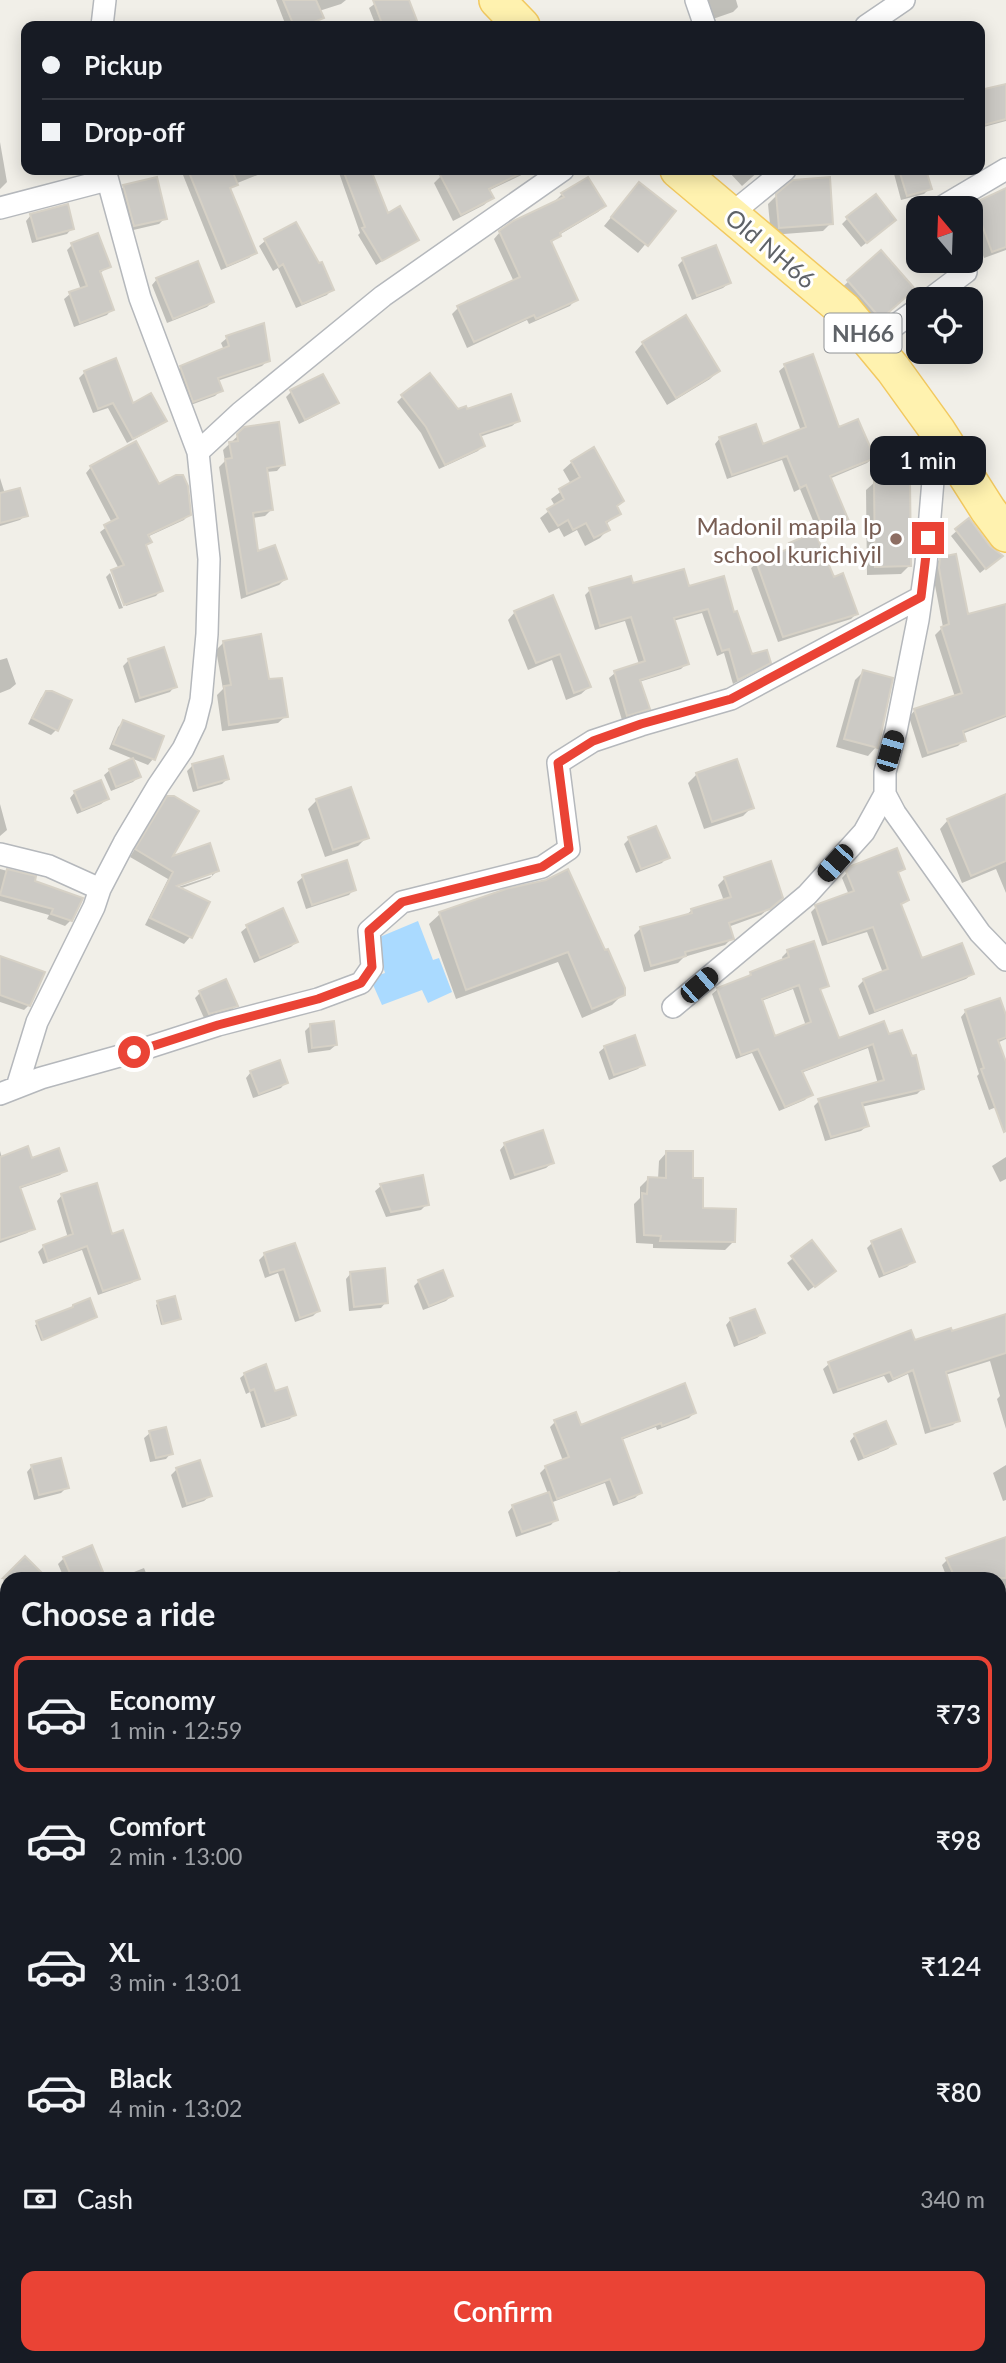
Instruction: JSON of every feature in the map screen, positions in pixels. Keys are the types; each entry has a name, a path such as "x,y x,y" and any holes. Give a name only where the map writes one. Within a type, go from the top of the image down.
{"main road":[{"path":"497,0 517,21"},
{"name":"Old NH66","path":"684,175 844,310 937,430 1006,534"}],"street":[{"path":"103,21 106,0"},
{"path":"696,0 703,21"},
{"path":"873,21 904,0"},
{"path":"960,196 1006,169"},
{"path":"0,208 106,175 140,298 198,452 209,559 207,634 201,700 195,724 100,889 94,907 37,1022 8,1091"},
{"path":"198,452 240,413 383,296 556,175"},
{"path":"731,214 779,175"},
{"path":"946,287 965,273"},
{"path":"871,343 906,317"},
{"path":"937,430 921,597 896,731 885,772 885,794 895,813 980,933 1006,960"},
{"path":"8,1091 41,1077 318,999 361,983 372,967 369,931 402,902 542,867 569,849 558,763 593,741 641,724 731,699 921,597"},
{"path":"673,1007 807,895 864,832 885,794"},
{"path":"0,854 49,866 100,889"}],"water":[{"path":"418,921 433,960 439,958 452,992 428,1003 422,990 382,1005 370,978 385,973 375,939"}],"building":[{"path":"283,0 316,0 324,18 316,21 292,21"},
{"path":"373,0 409,0 417,21 381,21"},
{"path":"1006,84 1006,119 985,125 985,89"},
{"path":"190,175 234,175 238,185 230,188 257,253 227,266"},
{"path":"345,175 373,175 388,213 400,206 419,240 382,261 362,228 365,227"},
{"path":"440,175 517,175 489,189 494,198 461,215"},
{"path":"901,175 928,175 932,189 907,196"},
{"path":"157,177 167,219 134,226 123,185"},
{"path":"588,177 606,206 551,241 578,300 536,319 534,315 474,342 457,306 520,277 499,231 513,221 564,197 561,193"},
{"path":"830,177 833,224 779,228 776,194 793,180"},
{"path":"639,182 676,211 648,246 611,217"},
{"path":"1006,188 1006,247 992,252 984,230 984,198"},
{"path":"876,194 896,220 867,243 846,217"},
{"path":"68,204 74,229 37,239 30,214"},
{"path":"296,222 319,263 322,262 334,290 302,304 283,264 279,267 264,239"},
{"path":"98,233 111,267 100,271 114,310 80,323 69,292 87,286 71,243"},
{"path":"716,245 731,283 697,296 682,258"},
{"path":"881,250 913,287 906,287 906,297 881,319 847,280"},
{"path":"198,261 214,302 173,319 156,278"},
{"path":"686,315 720,371 676,398 642,342"},
{"path":"264,323 270,361 218,378 223,391 193,402 180,366 229,346 226,336"},
{"path":"813,354 839,427 858,419 875,458 830,476 851,526 826,536 806,485 800,488 787,456 732,475 719,437 756,424 763,444 806,427 784,364"},
{"path":"116,358 133,403 151,393 167,421 133,439 113,403 98,409 84,371"},
{"path":"430,373 458,409 466,406 467,409 511,394 520,421 480,434 485,446 445,465 426,427 401,395"},
{"path":"323,374 339,403 305,420 290,390"},
{"path":"279,422 285,465 267,468 273,510 253,513 258,551 275,545 287,579 247,594 225,459 232,458 229,442 238,441 237,434 244,427"},
{"path":"136,441 159,484 176,475 183,475 188,486 191,515 148,535 152,542 146,545 163,591 124,605 111,570 124,565 104,525 118,518 90,466"},
{"path":"594,447 624,501 617,506 621,514 606,522 610,530 594,538 586,523 573,530 568,520 558,526 547,509 564,499 559,489 580,477 571,461"},
{"path":"910,479 911,566 875,567 874,480"},
{"path":"20,488 28,516 0,523 0,493"},
{"path":"969,518 990,546 1003,556 986,569 955,529"},
{"path":"815,532 834,577 843,573 858,614 783,637 756,561 791,548 789,543"},
{"path":"956,554 968,614 1006,604 1006,715 963,731 966,741 928,753 914,709 962,693 941,627 949,624 939,568 940,557"},
{"path":"684,569 689,586 724,576 734,612 737,611 752,654 767,650 771,663 738,680 729,649 722,651 708,609 674,618 689,664 640,680 650,709 627,716 614,671 645,661 631,617 600,626 589,588 631,576 633,583"},
{"path":"553,595 591,687 574,693 560,654 536,663 514,611"},
{"path":"261,634 269,679 282,678 288,717 229,725 224,686 231,685 223,641"},
{"path":"164,647 177,687 140,698 128,659"},
{"path":"863,670 893,678 878,748 844,739"},
{"path":"46,691 72,700 58,731 32,718"},
{"path":"123,720 164,736 155,760 113,744"},
{"path":"223,756 229,779 198,788 192,764"},
{"path":"133,758 141,777 116,787 109,769"},
{"path":"737,759 754,808 712,822 696,773"},
{"path":"101,780 109,799 82,810 74,791"},
{"path":"351,787 369,838 333,850 316,799"},
{"path":"1006,794 1006,861 971,876 947,819"},
{"path":"167,796 174,796 199,811 173,856 210,843 219,871 177,886 210,902 192,938 150,918 173,872 135,849"},
{"path":"656,826 670,858 641,869 628,837"},
{"path":"897,848 905,869 898,872 909,900 901,904 922,958 962,943 974,974 875,1011 863,979 888,969 873,927 828,942 815,905 854,891 846,871 851,866"},
{"path":"347,860 356,890 312,905 302,875"},
{"path":"771,861 783,898 770,909 729,923 734,939 685,952 686,956 651,966 640,927 692,913 691,909 731,897 724,877"},
{"path":"7,869 36,876 35,881 83,898 72,921 51,914 53,909 0,895"},
{"path":"568,869 605,950 608,949 625,988 625,995 592,1009 568,952 466,990 439,912 506,889 546,880"},
{"path":"283,908 298,942 260,958 246,925"},
{"path":"814,941 829,986 820,989 839,1038 884,1021 889,1034 902,1030 912,1056 916,1055 924,1089 862,1103 869,1126 831,1137 818,1099 884,1080 873,1044 802,1071 813,1095 785,1107 758,1049 741,1055 717,988 789,957 787,950","holes":["799,985 811,1022 775,1036 762,999"]},
{"path":"0,956 45,972 30,1006 0,995"},
{"path":"226,979 238,1006 209,1014 199,991"},
{"path":"1000,998 1006,1015 1006,1037 998,1040 1006,1062 1004,1132 981,1069 984,1068 965,1010"},
{"path":"334,1021 337,1045 312,1048 310,1024"},
{"path":"635,1035 645,1065 614,1075 604,1046"},
{"path":"280,1060 288,1083 259,1094 250,1071"},
{"path":"543,1130 554,1163 515,1175 504,1143"},
{"path":"28,1146 32,1158 59,1148 67,1171 20,1187 35,1229 0,1240 0,1157"},
{"path":"666,1151 693,1151 693,1178 703,1178 703,1208 736,1209 735,1242 660,1241 661,1236 644,1235 642,1193 647,1194 648,1177 666,1178"},
{"path":"423,1175 429,1205 391,1212 380,1184"},
{"path":"97,1183 112,1234 123,1230 140,1279 103,1291 87,1246 48,1261 43,1245 73,1234 61,1194"},
{"path":"901,1229 915,1262 884,1274 871,1241"},
{"path":"812,1240 836,1271 815,1287 791,1256"},
{"path":"295,1243 320,1311 300,1318 284,1269 270,1273 264,1253"},
{"path":"385,1268 388,1303 354,1307 350,1272"},
{"path":"443,1270 453,1296 429,1306 418,1280"},
{"path":"175,1296 181,1319 163,1324 157,1301"},
{"path":"90,1298 97,1317 43,1340 36,1321"},
{"path":"755,1309 765,1333 739,1343 730,1318"},
{"path":"1006,1314 1006,1353 946,1372 960,1421 931,1429 913,1370 893,1379 890,1372 838,1390 828,1362 911,1330 915,1340"},
{"path":"266,1364 275,1391 287,1387 296,1415 266,1425 254,1389 250,1391 244,1373"},
{"path":"685,1383 696,1413 622,1438 642,1493 619,1502 610,1479 557,1499 545,1466 569,1457 554,1420 576,1412 581,1425"},
{"path":"886,1421 896,1444 864,1457 854,1434"},
{"path":"166,1427 173,1454 156,1458 149,1431"},
{"path":"61,1458 69,1488 39,1495 31,1465"},
{"path":"200,1460 212,1496 187,1504 176,1468"},
{"path":"549,1492 558,1520 522,1532 512,1505"},
{"path":"1006,1537 1006,1572 952,1572 946,1558"},
{"path":"92,1545 103,1572 69,1572 63,1557"},
{"path":"25,1556 41,1572 9,1572"}],"place":[{"name":"Madonil mapila lp school kurichiyil","path":"896,539"}],"route":[{"path":"134,1052 218,1025 318,999 361,983 372,967 369,931 402,902 542,867 569,849 558,763 593,741 641,724 731,699 921,597 928,538"}]}
